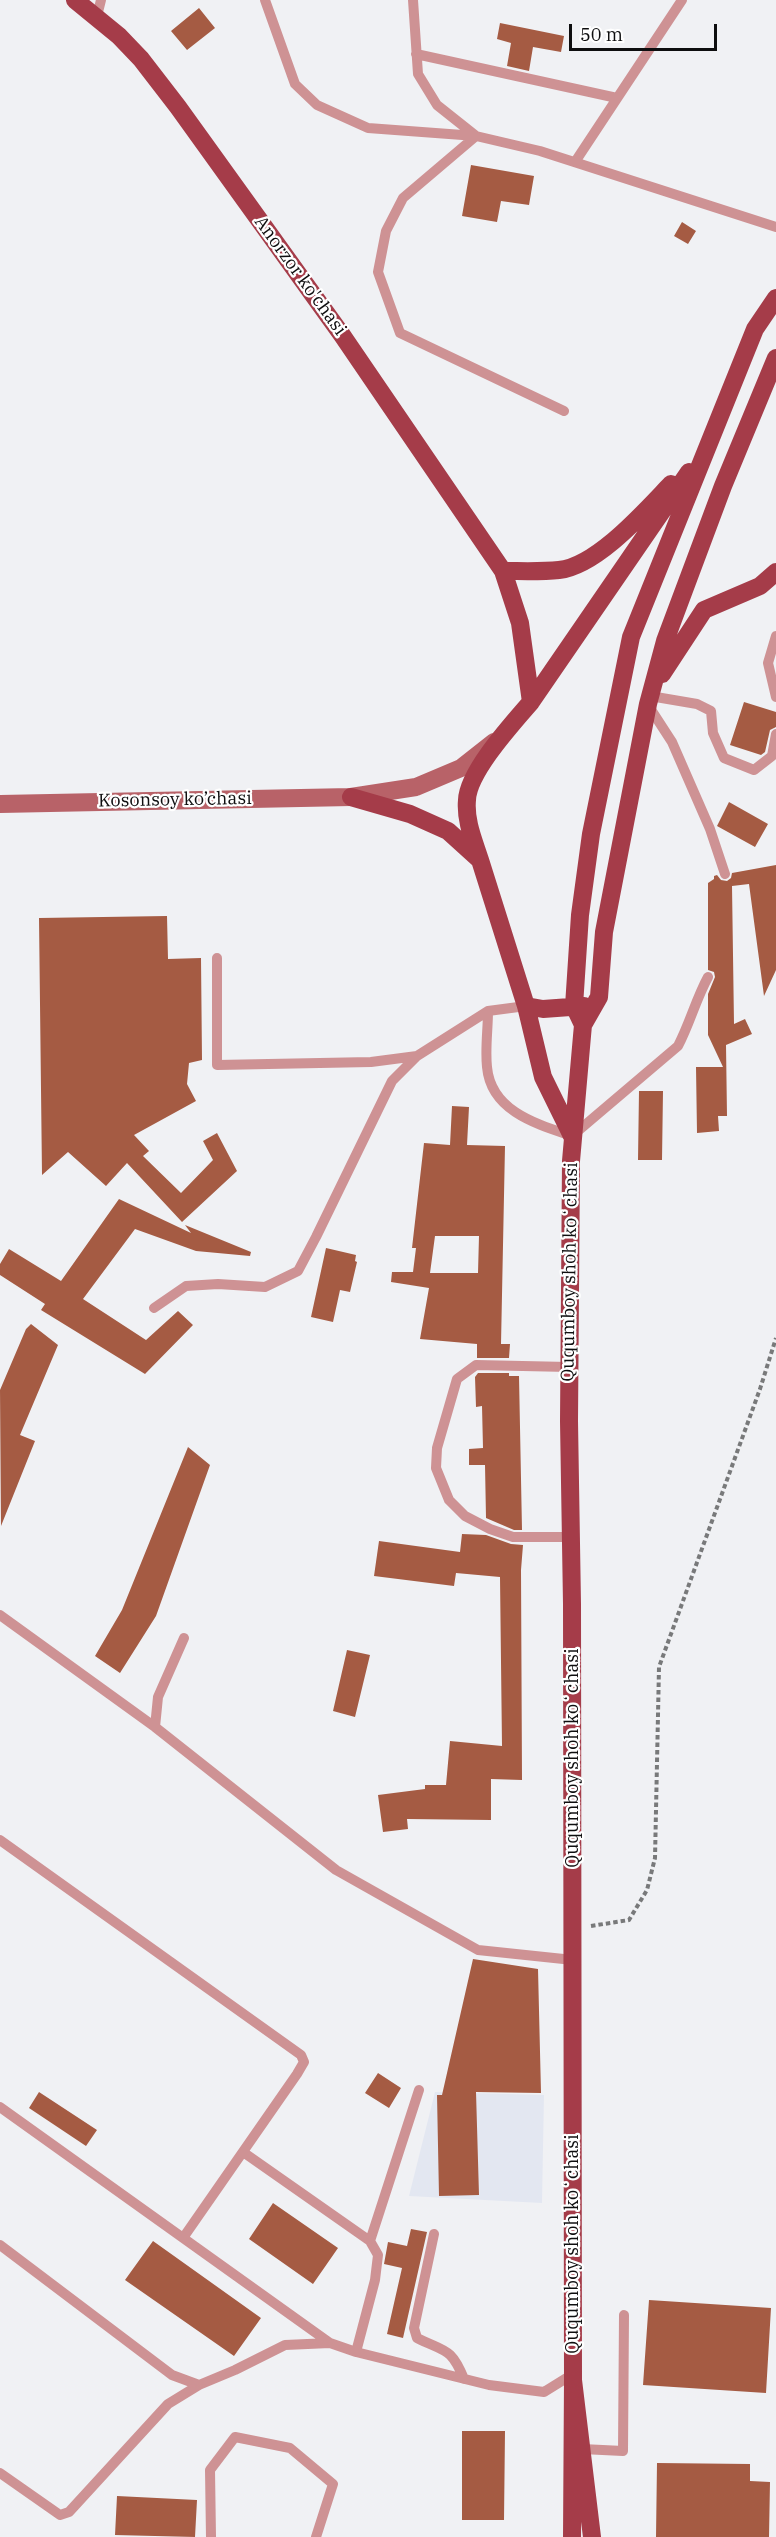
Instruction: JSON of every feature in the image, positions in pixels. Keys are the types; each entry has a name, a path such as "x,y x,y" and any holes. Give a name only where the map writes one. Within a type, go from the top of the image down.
{"main road":[{"name":"Anorzor ko'chasi","path":"75,0 99,8 178,107 342,335 503,571 520,623 531,702"},
{"path":"582,1030 574,1006 576,957 591,834 631,637 755,328 776,298"},
{"path":"582,1030 599,997 604,932 649,698 665,641 688,576 776,358"},
{"path":"503,571 561,570 588,559 631,526 709,444"},
{"path":"572,1136 543,1077 526,1006 467,817 466,798 475,777 501,736 531,702 709,444"},
{"path":"649,698 704,610 760,586 776,572"},
{"name":"Kosonsoy ko’chasi","path":"0,804 351,797 416,787 461,768 501,736"},
{"path":"351,797 410,814 448,831 480,860"},
{"path":"526,1006 543,1009 594,1006"},
{"name":"Ququmboy shoh koʻchasi","path":"572,2537 573,1929 569,1367 572,1136 582,1030"},
{"name":"Ququmboy shoh koʻchasi","path":"573,2377 592,2537"}],"lane":[{"path":"265,0 295,84 317,105 368,128 476,136 575,162 776,227"},
{"path":"413,0 418,74 437,105 476,136"},
{"path":"575,162 682,0"},
{"path":"416,54 617,98"},
{"path":"476,136 403,198 386,231 378,272 400,333 564,411"},
{"path":"776,636 768,663 776,697"},
{"path":"649,698 697,704 711,711 713,733 724,758 754,770 772,756 776,734"},
{"path":"649,698 672,742 710,829 724,874"},
{"path":"217,958 217,1065 371,1062 417,1056"},
{"path":"488,1011 486,1069 498,1097 528,1122 572,1136 678,1046 697,997 708,977"},
{"path":"154,1308 186,1286 218,1284 266,1287 298,1271 392,1081 417,1056 488,1011 526,1006"},
{"path":"569,1367 476,1365 457,1379 437,1448 436,1468 449,1500 465,1516 490,1529 513,1537 571,1537"},
{"path":"0,1615 155,1727 336,1870 478,1950 573,1960"},
{"path":"155,1727 159,1697 184,1638"},
{"path":"0,1840 301,2055 304,2062 297,2074 183,2238"},
{"path":"370,2241 419,2090"},
{"path":"0,2107 330,2343 356,2352 489,2385 544,2392 573,2377"},
{"path":"243,2152 370,2241 378,2254 375,2280 356,2352"},
{"path":"435,2234 414,2328 417,2337 447,2350 458,2363 464,2379"},
{"path":"0,2245 172,2375 199,2385"},
{"path":"582,2449 623,2451 624,2315"},
{"path":"0,2474 60,2515 69,2512 168,2403 199,2385 236,2370 285,2345 330,2343"},
{"path":"211,2537 210,2470 235,2437 290,2448 333,2484 316,2537"}],"path":[{"path":"573,1929 629,1920 648,1890 655,1858 659,1667 760,1389 776,1338"}],"shaded area":[{"path":"435,2092 544,2095 542,2203 409,2196"}],"building":[{"path":"199,8 215,28 187,50 171,31"},
{"path":"500,23 564,36 561,52 533,47 529,71 507,66 511,43 497,39"},
{"path":"471,165 534,176 529,205 501,201 497,222 462,216"},
{"path":"682,222 696,231 688,244 674,236"},
{"path":"744,702 776,712 776,727 770,730 765,752 761,755 730,745"},
{"path":"729,802 768,824 755,847 717,826"},
{"path":"776,865 776,970 764,996 749,884 732,886 734,1024 745,1019 752,1034 726,1045 727,1116 718,1116 719,1131 697,1133 696,1067 723,1067 708,1035 708,994 715,977 714,972 708,970 708,883 717,875 721,880 727,881 731,878 732,873"},
{"path":"167,916 168,959 201,958 202,1060 189,1063 187,1084 196,1101 134,1135 149,1151 143,1156 181,1193 213,1160 203,1141 217,1133 237,1171 182,1222 127,1163 106,1186 68,1152 42,1175 39,918"},
{"path":"639,1091 663,1091 662,1160 638,1160"},
{"path":"452,1106 469,1107 467,1145 505,1146 501,1344 510,1344 509,1358 477,1358 477,1344 420,1339 429,1288 391,1282 392,1272 413,1272 416,1248 412,1248 424,1143 450,1145","holes":["435,1236 479,1236 478,1273 430,1273"]},
{"path":"119,1199 191,1233 185,1225 251,1252 250,1256 196,1251 135,1229 83,1299 146,1340 178,1311 193,1325 145,1374 41,1310 45,1304 0,1275 0,1264 9,1249 61,1281"},
{"path":"326,1248 356,1255 355,1261 357,1262 350,1292 340,1290 333,1322 311,1317"},
{"path":"31,1324 58,1345 20,1435 35,1441 1,1526 0,1390 26,1329"},
{"path":"478,1373 509,1373 509,1376 519,1376 522,1530 514,1530 486,1518 485,1465 469,1465 469,1449 483,1448 482,1406 476,1407 475,1377"},
{"path":"188,1447 210,1465 156,1616 120,1673 95,1656 122,1610"},
{"path":"462,1534 486,1535 511,1544 523,1545 521,1570 522,1780 491,1779 491,1820 407,1819 408,1829 383,1832 378,1795 425,1789 425,1785 446,1785 450,1741 502,1746 500,1577 456,1573 454,1586 374,1576 379,1541 460,1552"},
{"path":"347,1650 370,1655 355,1717 333,1711"},
{"path":"473,1959 538,1969 541,2093 476,2092 479,2195 439,2196 437,2095 442,2095"},
{"path":"378,2073 401,2088 389,2108 365,2093"},
{"path":"39,2092 97,2130 86,2146 29,2108"},
{"path":"273,2203 338,2248 313,2284 249,2239"},
{"path":"411,2229 427,2232 403,2338 387,2334 402,2268 384,2264 388,2242 407,2246"},
{"path":"153,2241 261,2318 234,2356 125,2280"},
{"path":"649,2300 771,2308 766,2393 643,2385"},
{"path":"462,2431 505,2431 504,2520 462,2520"},
{"path":"657,2463 750,2464 750,2481 770,2482 769,2537 656,2537"},
{"path":"117,2496 197,2500 195,2537 115,2535"}]}
